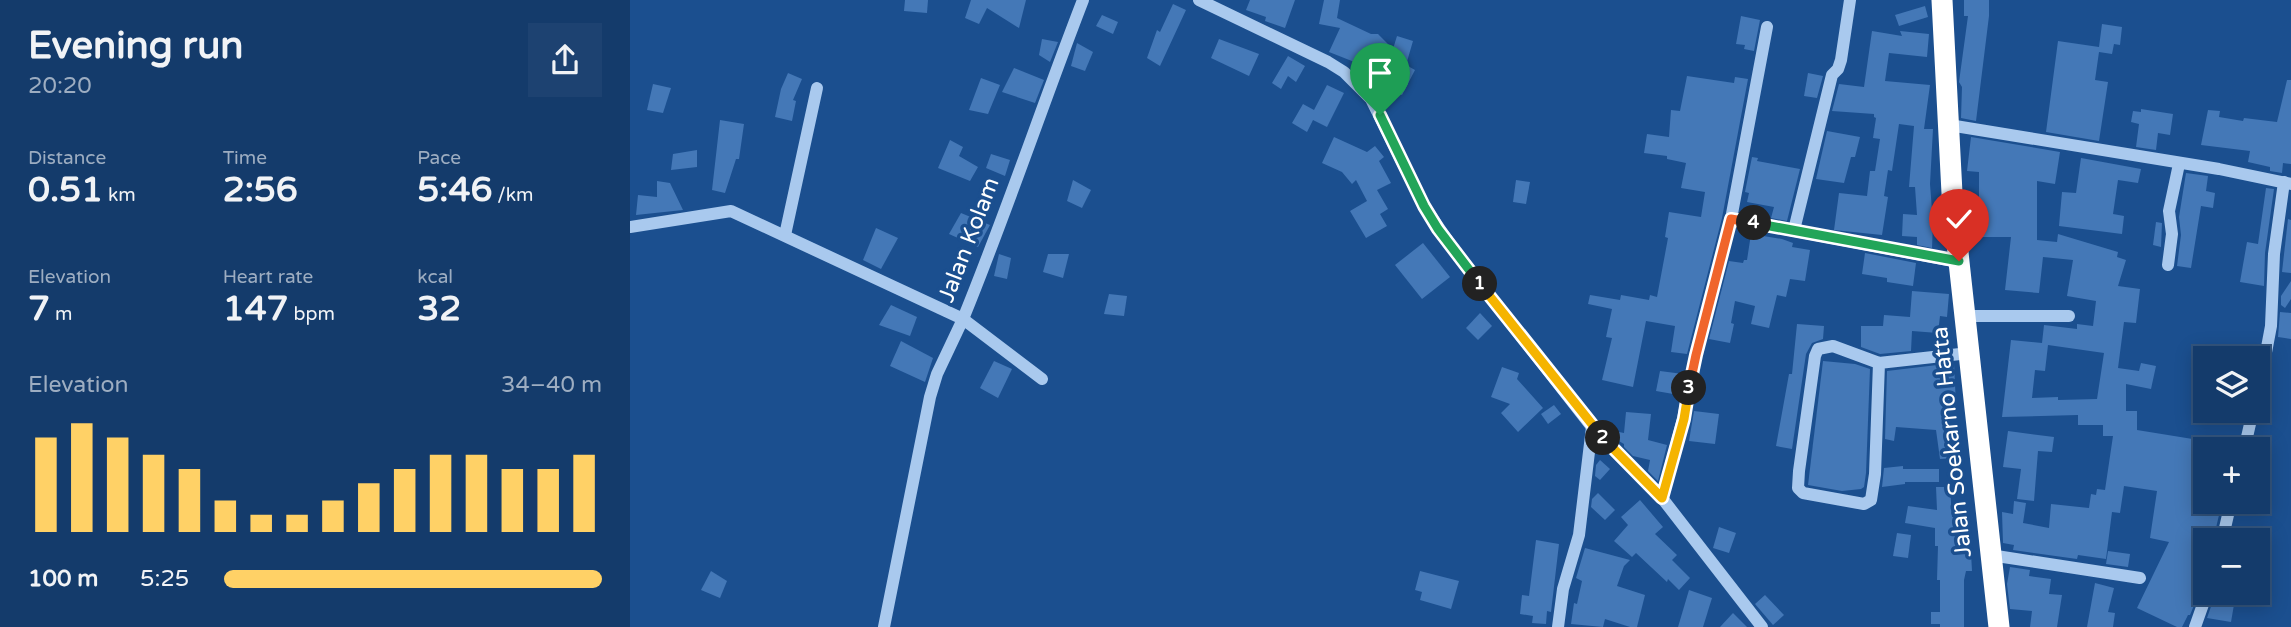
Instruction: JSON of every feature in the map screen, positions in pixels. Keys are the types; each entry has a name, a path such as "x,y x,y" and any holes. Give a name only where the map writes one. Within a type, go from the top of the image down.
{"highway":[{"name":"Jalan Soekarno Hatta","path":"1942,0 1959,261 1999,627"}],"street":[{"name":"Jalan Kolam","path":"630,227 727,211 785,235 963,319 990,255 1083,0"},
{"path":"1199,0 1328,62 1358,85 1380,115 1438,229 1592,427 1662,498 1762,627"},
{"path":"1794,230 1832,75 1841,60 1850,0"},
{"path":"1662,498 1684,419 1696,355 1731,219 1768,27"},
{"path":"785,235 817,88"},
{"path":"1949,125 2288,183 2274,254 2267,346"},
{"path":"2168,265 2172,234 2169,211 2179,164"},
{"path":"1731,219 1959,261"},
{"path":"1965,316 2069,316"},
{"path":"884,627 930,397 937,374 963,319 1042,379"},
{"path":"1879,363 1875,474 1871,500 1864,504 1803,493 1798,488 1798,480 1818,349 1833,345 1879,363 1969,353"},
{"path":"1558,627 1563,589 1579,535 1592,427"},
{"path":"1990,555 2140,578"},
{"path":"2195,627 2203,605"}],"building":[{"path":"905,0 928,0 927,13 904,11"},
{"path":"971,0 1026,0 1019,28 987,8 979,24 965,18"},
{"path":"1250,0 1295,0 1285,28 1246,10"},
{"path":"1324,0 1340,0 1337,18 1371,34 1378,34 1393,49 1397,36 1413,41 1406,65 1415,70 1402,95 1381,84 1362,65 1329,52 1340,28 1319,24"},
{"path":"1964,0 1989,0 1976,121 1961,118 1962,87 1959,82 1968,16 1964,16"},
{"path":"1173,4 1186,10 1160,66 1147,58 1157,30 1160,32"},
{"path":"1925,6 1928,17 1899,26 1895,15"},
{"path":"1102,15 1118,22 1113,34 1096,26"},
{"path":"1741,16 1760,20 1754,51 1744,49 1745,45 1736,44"},
{"path":"2102,24 2122,27 2120,45 2114,44 2112,54 2099,52 2095,80 2108,82 2099,141 2046,132 2058,41 2099,47"},
{"path":"1872,31 1902,36 1900,31 1929,34 1927,57 1889,53 1885,81 1930,85 1924,129 1933,129 1930,184 1932,248 1917,245 1917,237 1902,236 1903,214 1917,215 1915,187 1909,187 1914,126 1899,124 1892,171 1888,170 1884,196 1888,197 1882,235 1834,230 1839,193 1867,196 1870,171 1875,171 1880,139 1873,138 1876,118 1874,114 1832,111 1839,84 1864,87"},
{"path":"1042,39 1058,42 1050,62 1039,55"},
{"path":"1219,39 1259,54 1249,76 1211,58"},
{"path":"1077,43 1093,52 1085,71 1071,66"},
{"path":"1288,56 1305,66 1296,82 1288,76 1281,89 1272,83"},
{"path":"1014,68 1044,80 1035,103 1002,92"},
{"path":"788,73 802,79 793,100 796,101 792,121 775,117 781,89"},
{"path":"1808,73 1823,76 1817,98 1804,96"},
{"path":"1687,76 1734,83 1735,77 1748,79 1722,218 1687,354 1671,352 1675,326 1646,321 1633,387 1602,380 1612,338 1606,337 1612,309 1588,304 1590,295 1620,300 1621,295 1649,300 1650,295 1657,297 1668,238 1665,237 1669,212 1701,217 1705,192 1681,188 1686,163 1667,159 1667,156 1644,153 1647,134 1669,137 1671,110 1680,111"},
{"path":"981,78 1000,85 988,114 969,110"},
{"path":"2287,80 2291,80 2291,164 2283,163 2282,173 2248,162 2250,151 2201,145 2208,110 2220,111 2219,117 2277,122"},
{"path":"653,84 671,88 663,113 647,110"},
{"path":"1327,85 1344,93 1327,127 1313,120 1307,132 1292,123 1303,104 1314,110"},
{"path":"2141,109 2173,114 2170,135 2158,133 2156,150 2136,147 2139,124 2131,122 2133,111 2141,112"},
{"path":"720,120 744,124 739,159 736,159 725,193 712,190"},
{"path":"1827,131 1860,137 1844,183 1816,179"},
{"path":"1334,137 1367,152 1375,146 1384,157 1379,161 1391,183 1377,190 1388,209 1380,214 1387,226 1366,238 1350,211 1367,201 1356,180 1352,184 1342,172 1322,163"},
{"path":"1971,137 2060,152 2055,184 2037,181 2037,240 2057,242 2058,234 2118,252 2117,257 2126,260 2118,286 2140,289 2136,323 2124,322 2118,368 2139,371 2141,363 2156,366 2151,389 2126,384 2126,411 2137,411 2137,430 2193,439 2193,514 2219,514 2216,528 2193,528 2194,605 2182,627 2137,608 2169,542 2150,538 2157,491 2124,486 2120,513 2112,512 2106,559 2078,555 2077,559 2013,550 2014,545 2003,543 2002,512 2013,514 2014,501 2026,503 2023,523 2049,528 2051,504 2089,508 2091,494 2096,495 2097,489 2105,490 2113,436 2103,436 2103,425 2078,425 2078,415 2002,417 2011,340 2042,343 2044,325 2077,329 2077,324 2093,326 2096,301 2067,296 2073,260 2043,257 2039,293 2005,290 2011,237 1979,237 1979,172 1967,171","holes":["2048,345 2104,353 2097,399 2032,398 2035,370 2045,371"]},
{"path":"950,140 963,147 959,156 978,167 970,181 938,168"},
{"path":"697,150 697,167 671,170 673,154"},
{"path":"991,154 1010,160 1005,176 986,168"},
{"path":"1752,157 1758,158 1757,161 1800,169 1787,221 1771,218 1774,207 1747,202 1749,193 1745,192"},
{"path":"2081,158 2141,169 2138,183 2118,180 2113,214 2124,216 2122,234 2059,226 2062,192 2076,193"},
{"path":"2186,173 2208,176 2206,191 2215,193 2213,208 2201,206 2191,268 2177,266 2181,235 2179,217"},
{"path":"1073,180 1091,190 1082,208 1067,201"},
{"path":"1516,180 1530,182 1526,204 1513,202"},
{"path":"657,181 670,183 683,210 636,215 638,195 657,197"},
{"path":"2266,188 2274,189 2265,253 2264,286 2240,282 2247,242 2258,244"},
{"path":"961,213 990,225 978,247 949,234"},
{"path":"2288,219 2291,220 2291,273 2282,272"},
{"path":"2156,222 2162,223 2161,247 2153,245"},
{"path":"876,228 898,238 881,269 863,260"},
{"path":"1751,234 1782,239 1793,243 1792,247 1810,250 1805,281 1790,279 1786,297 1777,295 1769,328 1751,324 1755,306 1735,301 1730,343 1709,339 1729,261 1743,263 1747,260"},
{"path":"1423,243 1450,277 1422,299 1395,265"},
{"path":"1865,253 1916,263 1913,286 1862,274"},
{"path":"999,254 1011,258 1007,279 994,276"},
{"path":"1048,254 1069,254 1063,278 1043,272"},
{"path":"2291,281 2291,299 2285,308 2281,305 2281,296"},
{"path":"1912,291 1949,294 1947,317 1940,316 1938,333 1912,331 1911,351 1880,354 1861,347 1861,326 1883,326 1884,315 1910,317"},
{"path":"1109,294 1127,296 1124,316 1104,314"},
{"path":"891,305 917,317 910,336 879,325"},
{"path":"2280,312 2291,313 2291,339 2278,337"},
{"path":"1480,313 1492,326 1478,340 1466,328"},
{"path":"1797,324 1824,326 1823,339 1812,343 1806,354 1792,449 1776,446 1789,374 1792,374"},
{"path":"901,341 933,358 925,382 890,366"},
{"path":"994,361 1012,369 998,398 980,388"},
{"path":"1823,361 1855,364 1870,369 1866,473 1864,487 1861,489 1842,491 1808,485"},
{"path":"1954,363 1956,406 1948,406 1947,430 1951,431 1951,444 1955,444 1956,458 1940,459 1936,430 1896,427 1894,441 1885,439 1887,371"},
{"path":"1502,367 1519,373 1517,379 1543,408 1518,432 1501,413 1510,404 1491,397"},
{"path":"1660,371 1683,374 1679,395 1656,391"},
{"path":"1554,405 1561,414 1548,424 1541,414"},
{"path":"1694,411 1719,414 1715,444 1689,441"},
{"path":"1626,412 1651,414 1648,440 1667,445 1658,481 1648,471 1650,460 1633,456 1624,444 1617,440 1619,432 1624,433"},
{"path":"2008,431 2054,437 2052,452 2038,451 2034,501 2017,499 2021,469 2003,467"},
{"path":"1600,460 1610,469 1600,480 1595,476 1596,465"},
{"path":"1903,466 1903,469 1939,469 1939,482 1905,482 1882,487 1884,468"},
{"path":"1936,487 1950,487 1952,517 1969,517 1972,571 1966,571 1964,580 1964,627 1940,627 1940,624 1931,624 1931,612 1940,612 1935,528 1905,523 1908,506 1937,510"},
{"path":"1598,493 1615,510 1605,520 1591,507 1592,499"},
{"path":"1640,500 1663,527 1655,534 1677,555 1672,560 1690,578 1679,590 1636,553 1632,557 1614,541 1628,525 1621,517"},
{"path":"1719,527 1736,533 1729,553 1713,548"},
{"path":"1897,533 1911,535 1908,558 1893,556"},
{"path":"1536,540 1559,544 1551,612 1547,611 1546,624 1532,623 1533,616 1520,614 1522,595 1529,596"},
{"path":"1585,548 1630,560 1624,566 1617,586 1645,595 1637,627 1605,619 1603,627 1571,624 1574,603 1577,604 1582,581 1576,578"},
{"path":"2108,551 2130,554 2128,567 2106,564"},
{"path":"2010,567 2030,570 2029,576 2051,579 2049,594 2062,595 2057,627 2030,627 2032,611 2010,609 2007,584"},
{"path":"711,571 727,581 720,598 701,590"},
{"path":"1420,571 1459,581 1451,609 1420,600 1422,592 1415,590"},
{"path":"2095,583 2114,588 2108,612 2115,613 2113,627 2087,627"},
{"path":"1689,590 1712,598 1703,627 1678,627"},
{"path":"1765,595 1784,615 1773,625 1755,604"},
{"path":"2212,605 2234,605 2231,622 2207,618"},
{"path":"1733,613 1747,627 1720,627"}],"route":[{"path":"1380,115 1438,229 1592,427 1662,498 1684,419 1696,355 1731,219 1959,261"}]}
